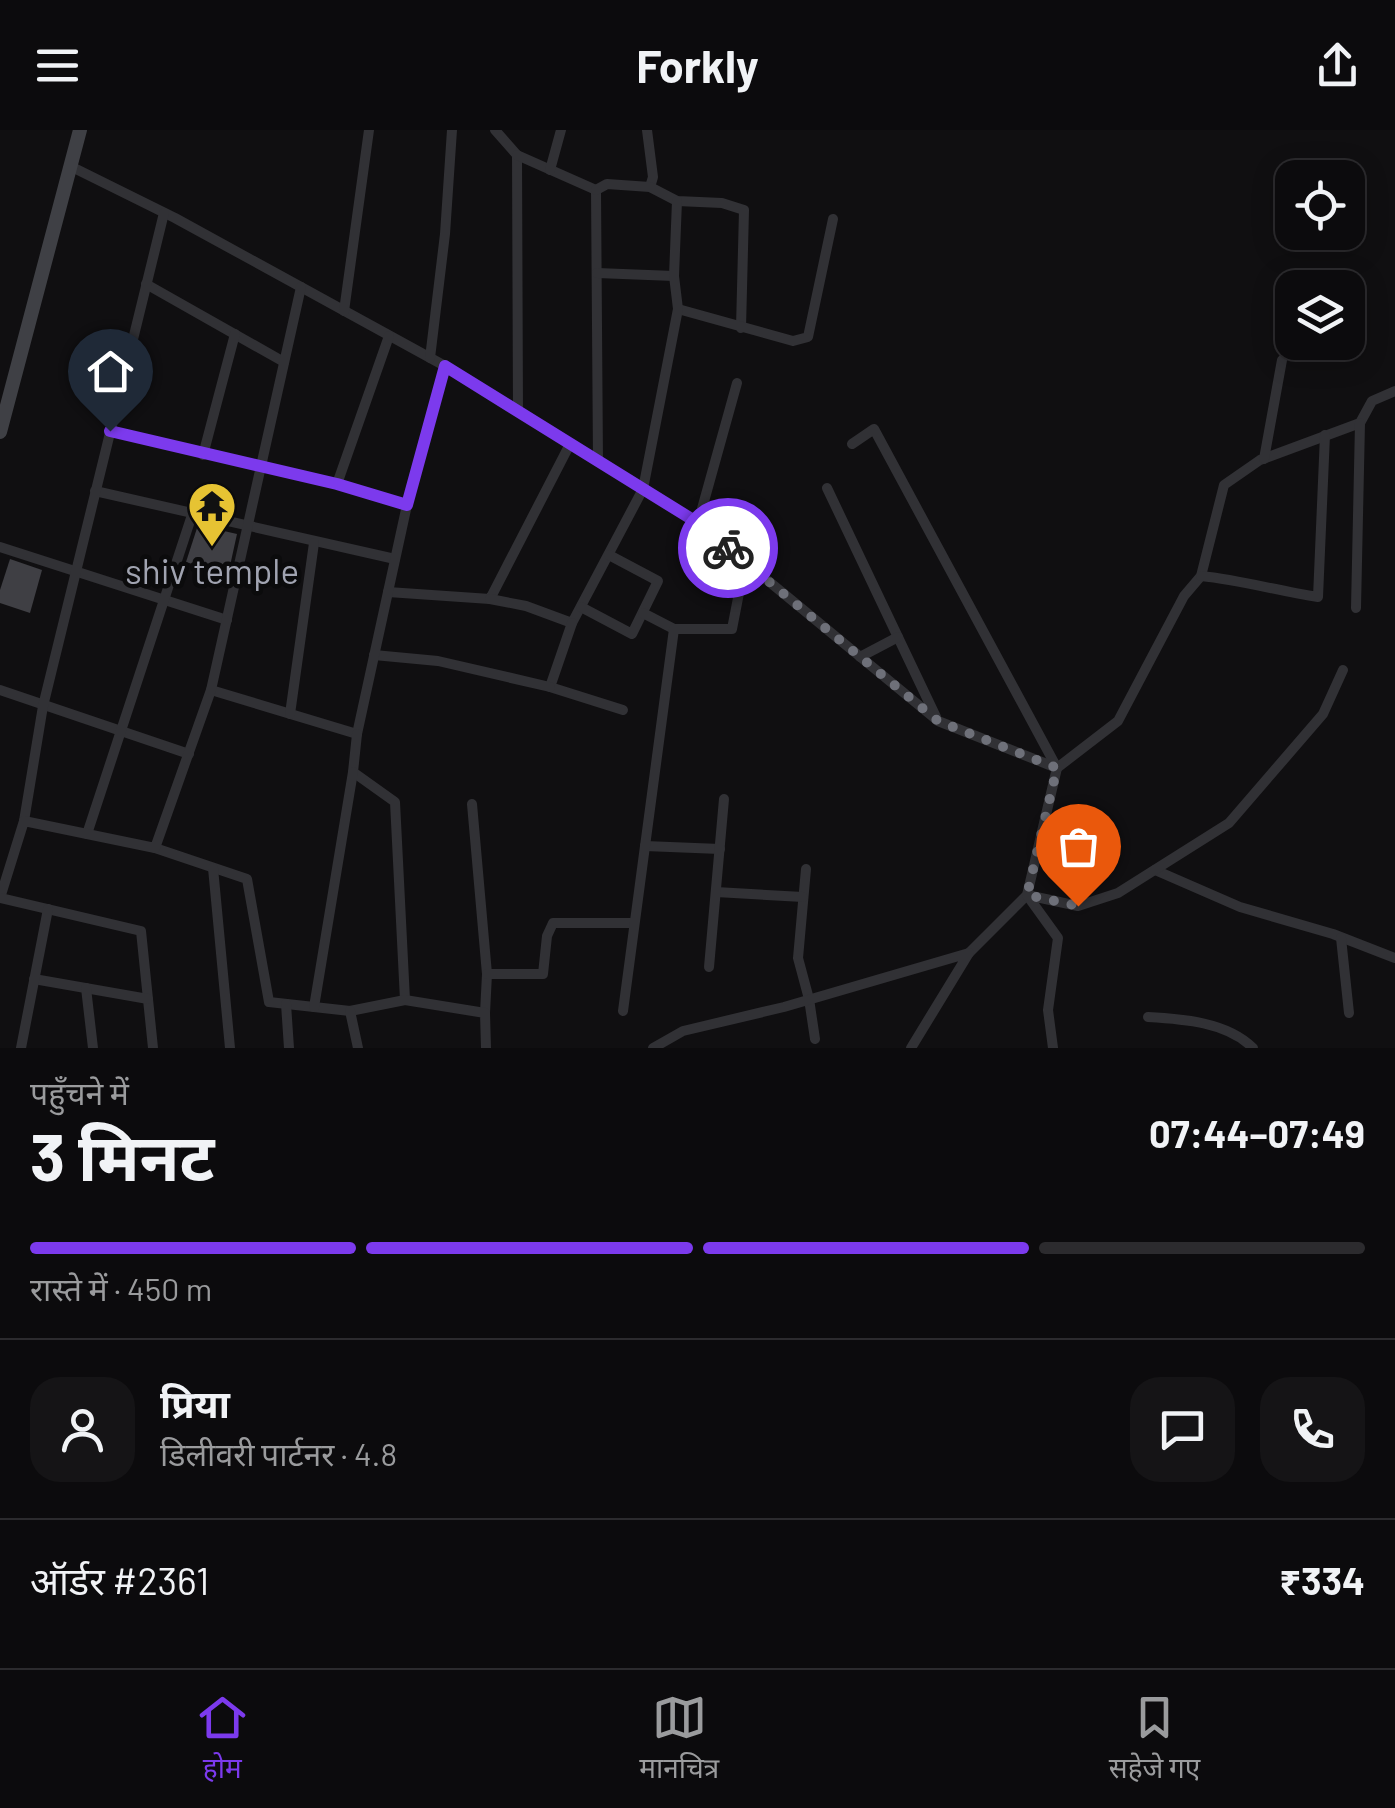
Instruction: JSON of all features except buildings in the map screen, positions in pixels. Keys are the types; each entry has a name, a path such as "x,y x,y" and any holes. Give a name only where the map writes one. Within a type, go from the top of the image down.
{"street":[{"path":"0,432 7,382 80,130"},
{"path":"344,311 369,130"},
{"path":"430,358 445,234 452,130"},
{"path":"495,130 517,155 596,190"},
{"path":"550,170 561,130"},
{"path":"646,130 650,187"},
{"path":"517,155 518,412"},
{"path":"70,166 164,212 445,366 698,523 938,721 1057,768"},
{"path":"596,190 607,184 650,187 677,201 722,203 744,210 741,328"},
{"path":"596,190 598,461"},
{"path":"550,687 572,623 643,489 678,309 674,276 677,201"},
{"path":"152,1048 141,931 0,898 24,821 42,706 164,212"},
{"path":"678,309 794,341 808,337 833,219"},
{"path":"596,273 674,276"},
{"path":"146,284 284,362"},
{"path":"155,848 211,690 301,287"},
{"path":"203,455 235,334"},
{"path":"337,484 389,336"},
{"path":"1264,459 1282,360"},
{"path":"314,1007 357,734 407,505 445,366"},
{"path":"698,523 737,383"},
{"path":"1356,608 1360,422 1372,402 1395,391"},
{"path":"911,1048 969,952 1027,895 1057,768 1118,720 1184,596 1200,576 1224,485 1264,459 1360,422"},
{"path":"852,444 874,429 1057,768"},
{"path":"110,431 337,484 407,505"},
{"path":"1200,576 1246,581 1267,590 1318,597 1325,435"},
{"path":"490,599 570,444"},
{"path":"828,488 938,721"},
{"path":"95,491 396,559"},
{"path":"87,834 192,515"},
{"path":"290,714 314,543"},
{"path":"0,548 226,620"},
{"path":"580,607 632,634 658,581 609,555"},
{"path":"643,613 674,629 732,629 745,562"},
{"path":"388,592 490,599 526,606 572,623"},
{"path":"622,1011 674,629"},
{"path":"860,657 898,637"},
{"path":"374,655 438,662 550,687 623,710"},
{"path":"1027,895 1078,906 1118,893 1228,823 1322,714 1344,670"},
{"path":"0,690 189,754"},
{"path":"211,690 357,734"},
{"path":"353,772 395,802 405,1000"},
{"path":"709,967 724,798"},
{"path":"472,804 488,974 486,1048"},
{"path":"24,821 155,848 246,879 269,1002 350,1011 405,1000 485,1012"},
{"path":"645,846 720,849"},
{"path":"213,868 230,1048"},
{"path":"806,869 798,958 810,999 815,1039"},
{"path":"1155,870 1240,907 1395,958"},
{"path":"716,892 803,898"},
{"path":"1027,895 1058,938 1048,1010 1053,1048"},
{"path":"21,1048 48,909"},
{"path":"488,974 543,974 552,922 634,922"},
{"path":"1341,938 1350,1013"},
{"path":"653,1048 683,1031 969,952"},
{"path":"34,978 148,999"},
{"path":"86,988 93,1048"},
{"path":"286,1004 289,1048"},
{"path":"350,1011 358,1048"},
{"path":"1148,1018 1184,1019 1224,1030 1253,1048"}],"way so far":[{"path":"728,548 938,721 1057,768 1027,895 1078,906"}],"place":[{"name":"shiv temple","path":"212,548"}],"route":[{"path":"110,431 337,484 407,505 445,366 698,523 728,548"}]}
